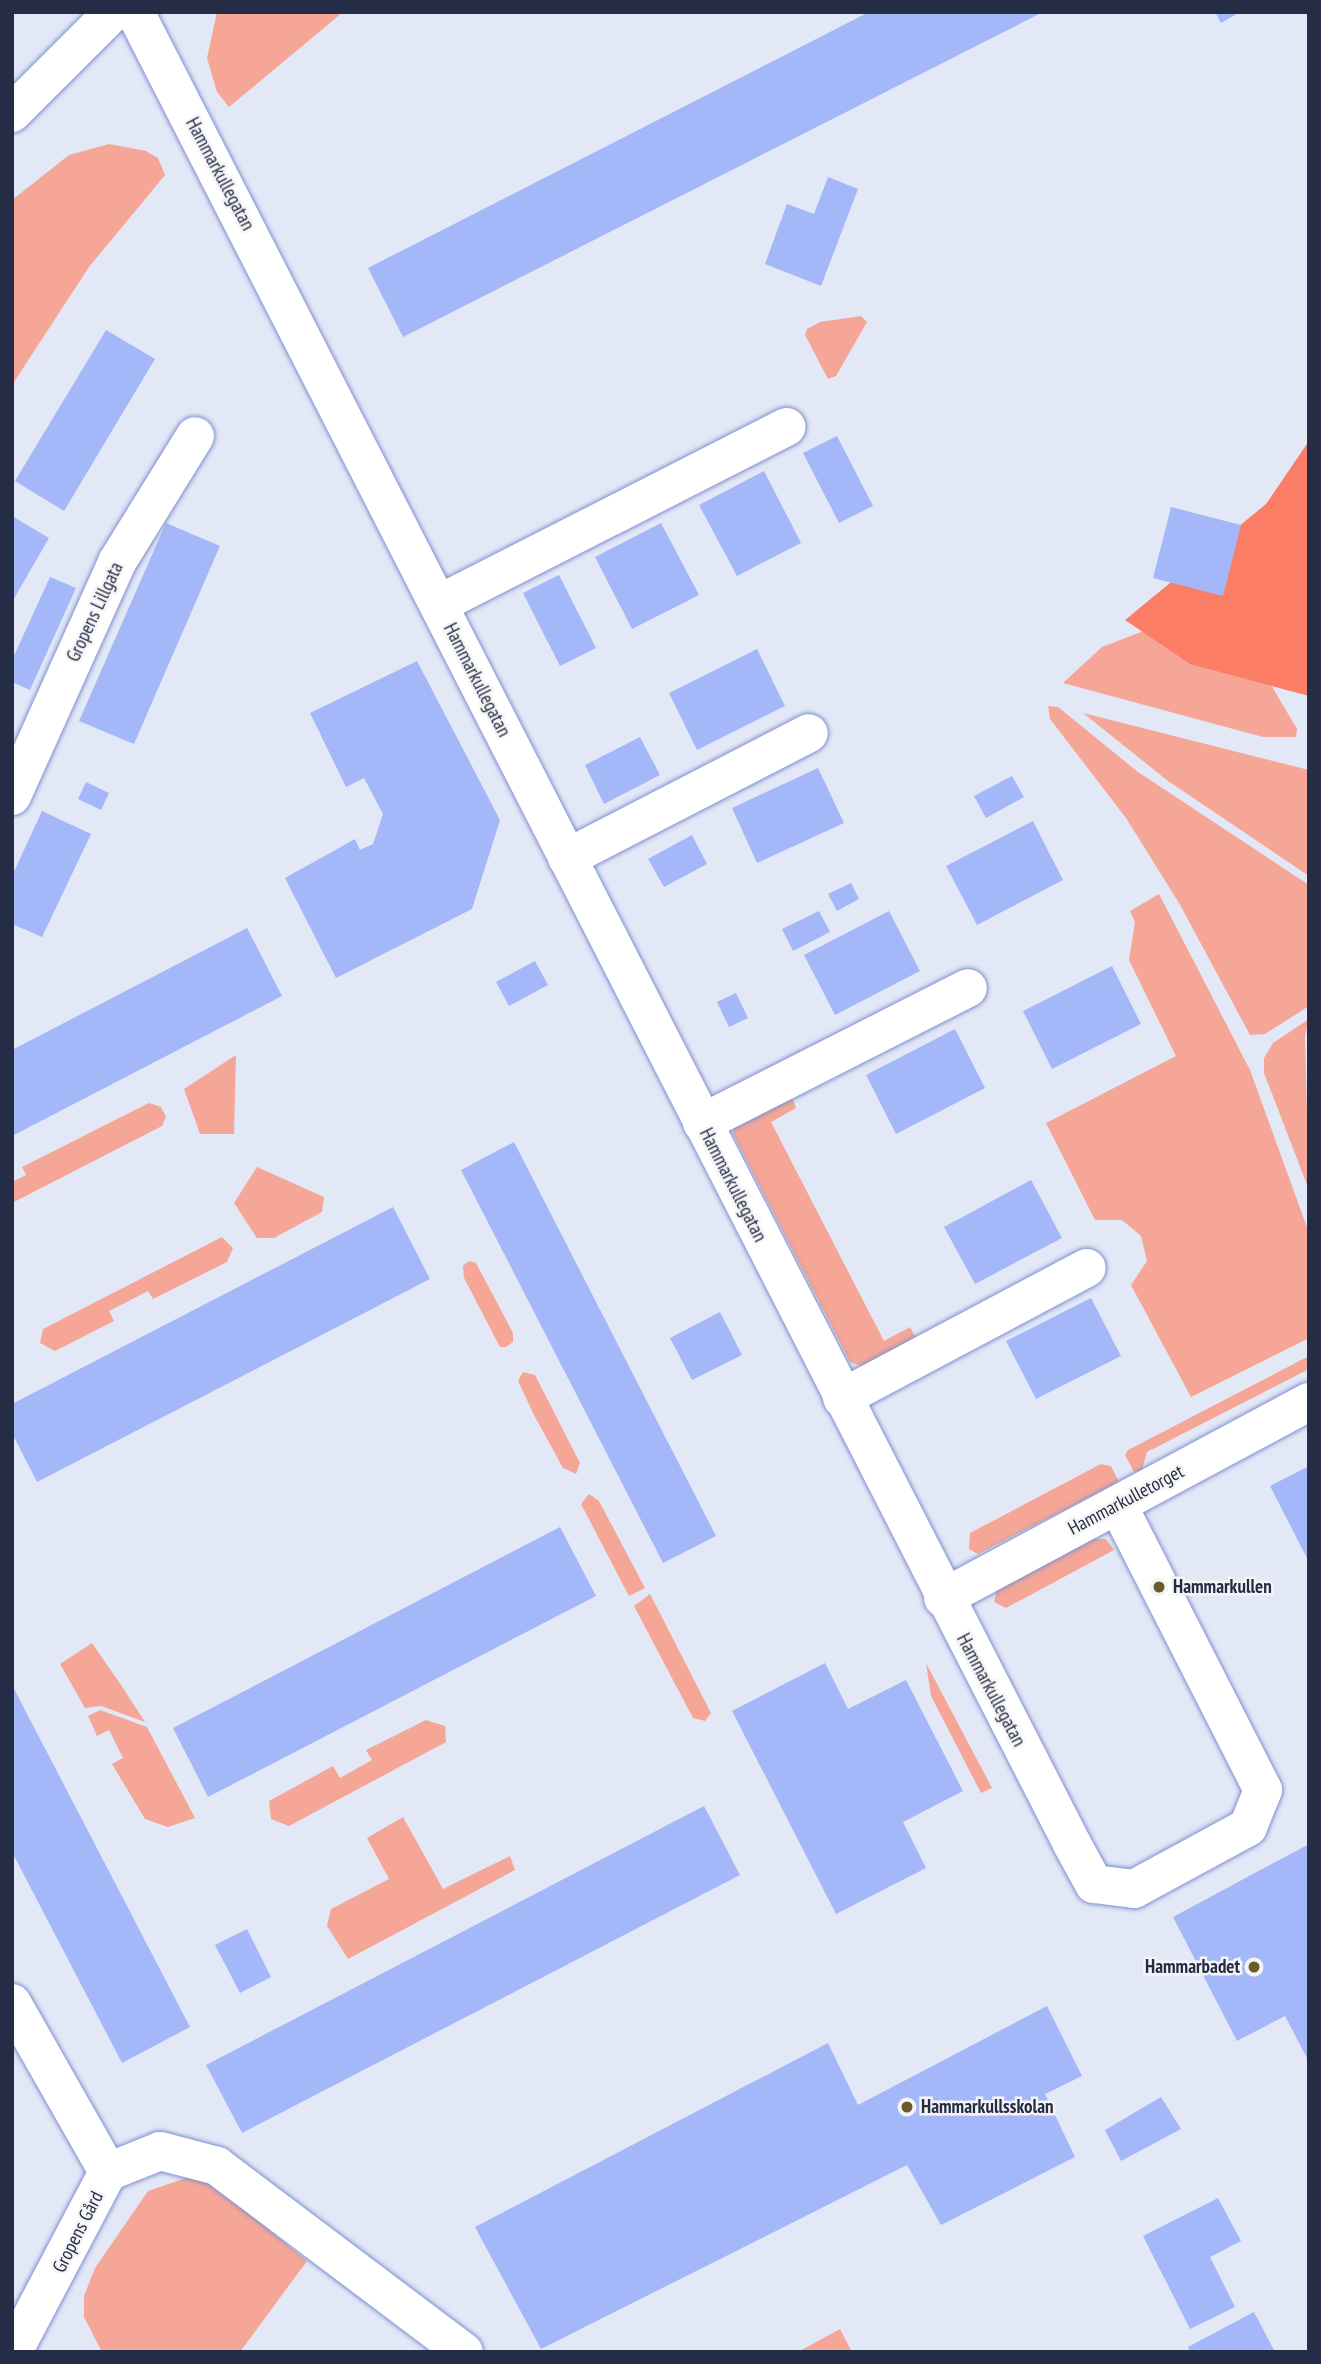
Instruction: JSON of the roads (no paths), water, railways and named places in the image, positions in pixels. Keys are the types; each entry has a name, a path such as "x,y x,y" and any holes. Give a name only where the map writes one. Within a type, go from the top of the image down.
{"street":[{"path":"12,113 113,12"},
{"name":"Hammarkullegatan","path":"135,12 439,604 943,1598 1094,1884 1134,1889 1248,1827 1263,1790 1118,1504"},
{"path":"439,604 786,427"},
{"name":"Gropens Lillgata","path":"12,796 117,562 195,436"},
{"path":"567,858 809,733"},
{"path":"702,1123 968,988"},
{"path":"842,1398 1087,1268"},
{"name":"Hammarkulletorget","path":"943,1598 1309,1402"},
{"name":"Gropens Gård","path":"12,2003 108,2172 24,2341"},
{"path":"108,2172 160,2151 217,2166 464,2352"}],"place":[{"name":"Hammarkullen","path":"1159,1587"},
{"name":"Hammarbadet","path":"1254,1967"},
{"name":"Hammarkullsskolan","path":"907,2107"}]}
